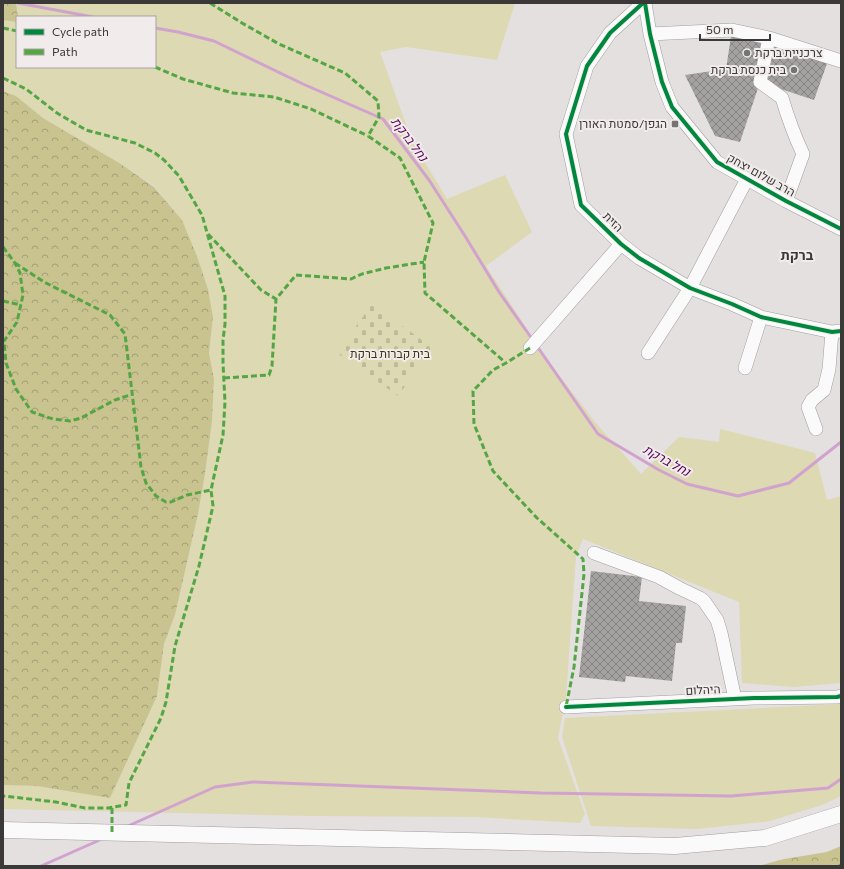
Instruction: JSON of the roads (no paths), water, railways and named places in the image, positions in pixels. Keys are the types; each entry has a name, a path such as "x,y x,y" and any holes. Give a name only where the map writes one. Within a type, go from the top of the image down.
{"main road":[{"path":"3,830 675,846 765,838 841,814"}],"street":[{"name":"הרב שלום יצחק","path":"644,3 662,82 672,107 717,162 786,201 841,229"},
{"name":"הזית","path":"644,3 610,33 587,66 566,134 581,204 621,244 639,258 690,288 761,317 836,332"},
{"path":"650,34 732,30 769,38 841,62"},
{"path":"769,38 760,82 782,98 787,117 803,154 786,201"},
{"path":"648,353 690,288 747,179"},
{"path":"530,348 621,244"},
{"path":"745,368 761,317"},
{"path":"816,429 808,406 812,400 824,390 836,332"},
{"path":"594,553 659,577 700,598 704,602 716,620 721,633 735,699"},
{"name":"היהלום","path":"566,707 735,699 841,696"}],"waterway":[{"name":"נחל ברקת","path":"18,3 88,16"},
{"name":"נחל ברקת","path":"156,28 214,41 303,84 383,119 429,180 499,292 530,336"},
{"name":"נחל ברקת","path":"539,349 598,434 659,470 687,484 738,496 789,483 841,442"},
{"path":"128,826 215,787 253,782 541,793 731,796 828,788 841,779"},
{"path":"41,866 102,839"}],"place":[{"name":"צרכניית ברקת","path":"747,53"},
{"name":"בית כנסת ברקת","path":"794,70"},
{"name":"הגפן/סמטת האורן","path":"675,124"}],"district":[{"name":"ברקת","path":"797,255"}],"park label":[{"name":"בית קברות ברקת","path":"390,354"}]}
